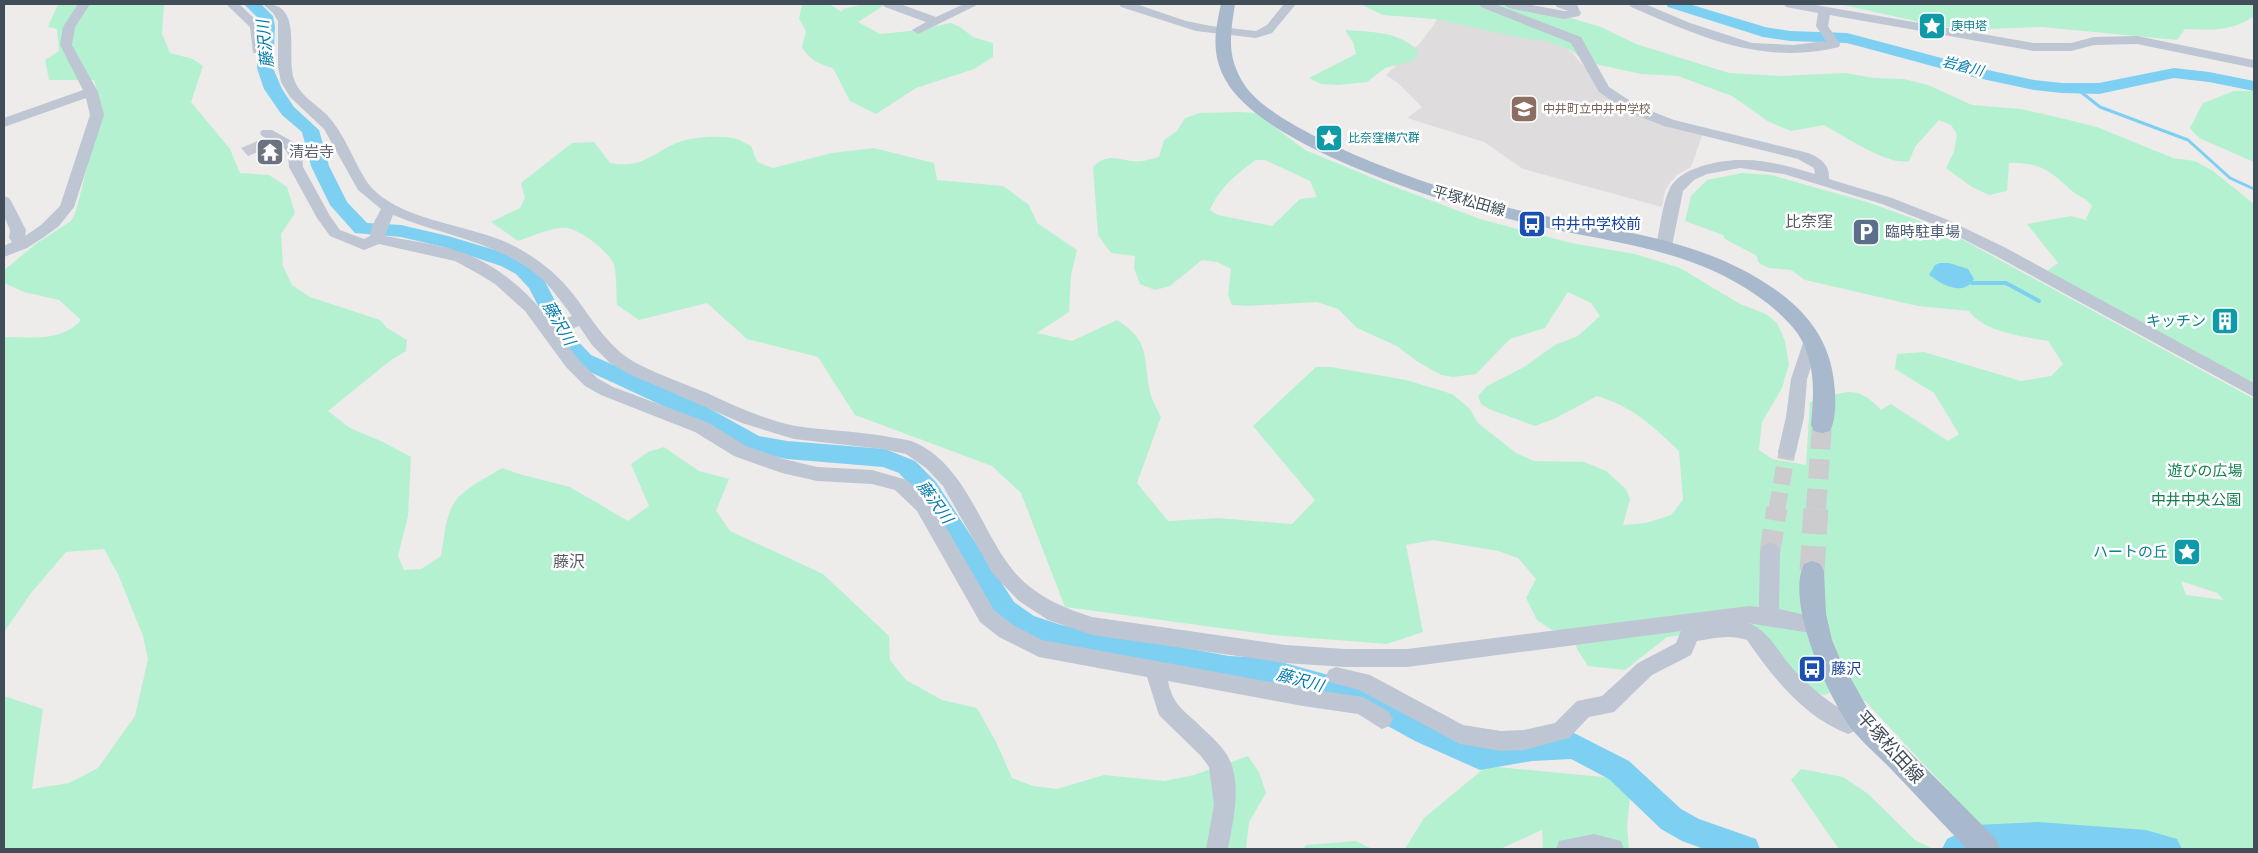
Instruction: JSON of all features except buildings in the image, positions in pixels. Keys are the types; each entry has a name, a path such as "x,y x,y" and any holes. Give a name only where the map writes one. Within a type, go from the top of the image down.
{"main road":[{"name":"平塚松田線","path":"1228,4 1222,33 1222,45 1234,81 1246,96 1276,120 1317,142 1380,171 1477,204 1693,254 1727,268 1756,284 1784,306 1806,331 1821,364 1825,381 1822,425"},
{"name":"平塚松田線","path":"1812,571 1816,625 1823,650 1860,718 1986,849"}],"street":[{"path":"4,252 42,233 58,220 67,207 97,115 91,92 66,44 69,27 84,4"},
{"path":"232,4 252,20 257,30 258,50"},
{"path":"889,4 936,21"},
{"path":"918,30 973,4"},
{"path":"1125,4 1182,24 1222,33 1264,33 1290,4"},
{"path":"1485,4 1576,40 1604,89 1633,109 1669,123 1803,156 1819,164 1824,173 1822,181"},
{"path":"1509,4 1564,15 1575,13 1573,8 1561,4"},
{"path":"1635,4 1686,26 1731,42 1773,50 1834,44 1822,26 1825,11"},
{"path":"1790,4 2034,47 2071,47 2094,42 2137,40 2254,64"},
{"path":"252,20 273,9 284,21 285,67 288,82 295,94 322,118 330,128 363,188 389,208 426,223 469,234 501,246 528,261 549,277 598,341 616,359 748,418 794,432 882,442 911,448 932,463 949,481 1000,568 1026,595 1055,614 1101,628 1285,654 1340,667 1460,734 1501,741 1524,740 1561,731 1584,708 1607,705 1645,669 1684,649 1690,633 1736,628 1746,629 1754,634 1793,685 1826,713 1848,724 1860,718"},
{"path":"4,123 91,92"},
{"path":"267,133 290,146 295,154 296,167 324,218 335,233 364,245 379,234 389,208"},
{"path":"1664,246 1676,190 1689,177 1703,170 1722,165 1760,166 1786,170 1909,209 1976,239 2254,391"},
{"path":"4,201 18,230 17,238 22,244"},
{"path":"379,234 459,257 501,280 531,307 572,363 591,382 607,391 701,427 740,451 782,466 817,474 872,477 901,485 924,506 987,616 1006,632 1039,648 1363,706 1382,719"},
{"path":"548,332 581,319"},
{"path":"1787,452 1795,417 1799,379 1811,343"},
{"path":"1769,616 1770,551"},
{"path":"1340,667 1740,616 1769,616 1816,625"},
{"path":"1324,700 1340,667"},
{"path":"1157,670 1158,683 1166,708 1210,749 1219,762 1225,805 1217,849"},
{"path":"1567,849 1594,845 1612,849"}],"shaded area":[{"name":"中井町立中井中学校","path":"1443,12 1559,43 1567,47 1593,77 1631,110 1703,133 1691,167 1677,175 1669,184 1665,191 1662,207 1523,169 1484,142 1407,118 1422,107 1398,83 1386,75 1421,42"}],"green space":[{"path":"58,4 164,4 162,34 170,53 193,59 203,66 191,102 230,149 240,173 269,175 287,187 295,213 281,234 283,266 292,285 310,297 380,320 387,328 407,340 406,351 391,360 328,411 350,428 383,442 411,457 408,516 398,556 404,570 421,569 441,556 448,518 456,500 475,484 502,468 570,487 628,521 649,506 631,464 648,452 664,447 699,471 729,479 716,511 730,531 823,574 889,636 890,660 906,680 942,700 977,708 996,742 1012,778 1033,786 1057,789 1104,775 1164,781 1194,775 1248,756 1259,772 1266,793 1249,822 1246,849 4,849 4,696 43,709 32,789 69,783 98,768 135,716 148,659 143,636 118,574 104,549 66,552 31,593 4,632 4,337 46,337 65,332 81,320 59,300 24,292 4,283 4,270 37,243 71,221 76,211 102,108 94,80 49,80 45,60 59,51 57,29 48,27"},
{"path":"802,4 829,4 842,12 843,9 864,4 886,4 858,22 880,34 910,31 951,23 973,37 993,43 993,57 974,69 916,88 876,114 850,101 833,68 815,61 802,47 806,31 799,19"},
{"path":"1360,4 1523,4 1601,27 1636,44 1729,73 1781,76 1845,73 1874,78 1904,79 1928,85 1972,105 2021,109 2097,127 2173,158 2195,161 2213,171 2254,204 2254,385 2047,271 2058,263 2027,224 2071,216 2089,221 2086,219 2092,206 2050,172 2029,164 2009,163 2007,191 1989,195 1972,187 1946,168 1954,152 1957,134 1951,125 1939,120 1915,147 1909,161 1890,159 1866,149 1824,125 1791,131 1769,122 1732,96 1678,76 1641,74 1586,62 1569,49 1547,41 1522,38 1434,19 1383,15"},
{"path":"1839,4 2254,4 2254,16 2238,25 2221,29 2185,29 2177,40 2042,27 1988,29 1942,27"},
{"path":"1345,30 1374,32 1394,36 1411,44 1418,51 1417,57 1413,61 1385,68 1367,82 1338,85 1321,84 1309,78 1356,54 1353,42"},
{"path":"2234,91 2254,91 2254,162 2199,138 2190,128 2203,103"},
{"path":"1200,113 1256,113 1305,150 1390,185 1480,219 1571,243 1635,254 1680,268 1740,304 1766,314 1777,323 1785,341 1789,364 1782,388 1762,422 1759,450 1772,459 1806,465 1810,402 1840,393 1856,393 1864,396 1881,410 1891,404 1948,441 1959,434 1934,393 1895,369 1897,354 1924,352 2021,381 2051,376 2063,364 2048,341 1995,329 1976,318 1969,311 1918,306 1805,280 1791,270 1768,268 1758,262 1757,256 1725,239 1723,235 1685,221 1691,196 1707,180 1742,173 1771,175 1867,202 1945,230 2254,399 2254,849 2007,849 1971,815 1866,702 1846,689 1823,695 1799,685 1759,629 1752,626 1667,637 1625,670 1588,666 1577,649 1574,638 1558,634 1537,620 1526,598 1536,579 1518,558 1498,551 1433,540 1406,545 1423,632 1387,644 1272,635 1065,607 1021,493 992,466 855,415 818,357 747,339 707,303 639,320 617,305 616,276 610,257 599,246 579,232 562,228 542,232 518,241 491,222 520,208 525,198 521,183 572,143 594,142 610,163 631,164 647,159 669,146 685,140 723,137 739,140 751,146 757,162 773,168 832,153 874,148 934,163 937,180 1003,186 1029,205 1037,223 1077,250 1071,275 1069,312 1037,333 1072,341 1117,320 1136,335 1144,351 1151,395 1161,417 1137,483 1168,521 1218,518 1292,524 1315,500 1253,426 1316,367 1331,367 1406,380 1452,394 1469,408 1478,423 1516,453 1534,461 1584,462 1606,471 1626,489 1630,499 1623,525 1646,523 1671,515 1683,500 1679,451 1651,425 1621,405 1597,396 1556,418 1535,426 1489,409 1481,404 1478,396 1487,386 1524,367 1555,345 1578,336 1600,316 1591,303 1568,292 1545,328 1510,339 1476,374 1453,377 1441,375 1418,362 1397,346 1357,328 1338,309 1317,302 1248,306 1232,305 1228,295 1231,269 1217,262 1202,260 1170,286 1155,290 1140,284 1134,268 1135,256 1111,253 1098,235 1093,167 1105,159 1111,158 1143,161 1159,157 1164,140 1177,131 1185,118","holes":["1256,160 1265,160 1310,181 1317,197 1300,199 1272,226 1218,215 1210,210 1218,195 1229,182","2181,581 2217,593 2224,600 2186,595"]},
{"path":"1487,766 1614,778 1630,795 1627,828 1629,849 1543,849 1542,830 1500,849 1405,849 1424,818"},
{"path":"1801,769 1843,777 1867,793 1915,840 1933,849 1839,849 1791,780"},
{"path":"1356,841 1372,849 1303,849 1306,845"}],"water":[{"path":"1949,263 1968,269 1974,279 1964,287 1953,288 1946,285 1929,275 1935,265"}],"waterway":[{"name":"藤沢川","path":"252,4 265,16 267,27 265,68 273,89 288,111 310,130 320,166 339,205 362,229 401,231 448,242 508,261 523,269 537,285 566,341 583,360 695,411 754,444 787,450 885,458 907,467 928,489 1005,610 1026,625 1061,636 1229,668 1266,670 1354,694 1425,732 1480,757 1532,748 1574,746 1619,770 1671,819 1692,831 1746,849"},
{"name":"岩倉川","path":"1674,4 1763,32 1790,36 1847,38 2006,80 2034,85 2090,89 2118,85 2155,76 2185,73 2254,86"},
{"path":"2076,88 2100,107 2188,140 2230,178 2254,189"},
{"path":"1972,283 2006,283 2039,301"},
{"name":"藤沢川","path":"1957,849 1975,839 2038,836 2146,844 2167,849"}],"tunnel":[{"path":"1816,509 1822,425"},
{"path":"1777,509 1787,452"},
{"path":"1770,551 1777,508"},
{"path":"1812,571 1816,508"}],"place":[{"name":"庚申塔","path":"1932,26"},
{"name":"中井町立中井中学校","path":"1524,109"},
{"name":"比奈窪横穴群","path":"1329,138"},
{"name":"清岩寺","path":"270,152"},
{"name":"中井中学校前","path":"1532,224"},
{"name":"臨時駐車場","path":"1866,232"},
{"name":"キッチン","path":"2225,321"},
{"name":"ハートの丘","path":"2187,552"},
{"name":"藤沢","path":"1812,669"}],"district":[{"name":"比奈窪","path":"1809,221"},
{"name":"藤沢","path":"569,561"}],"park label":[{"name":"遊びの広場","path":"2205,471"},
{"name":"中井中央公園","path":"2196,500"}]}
